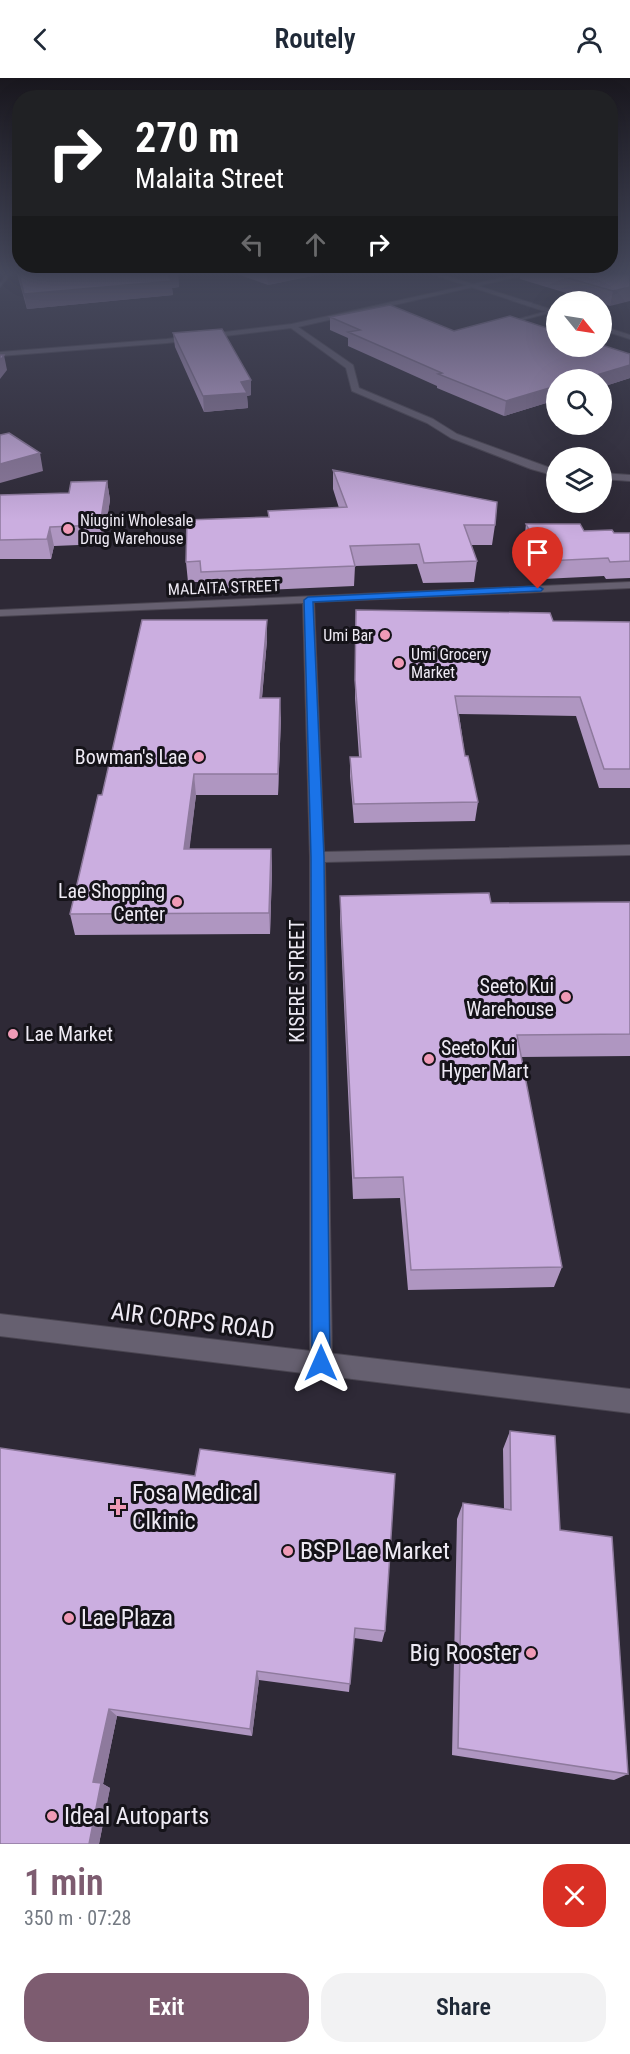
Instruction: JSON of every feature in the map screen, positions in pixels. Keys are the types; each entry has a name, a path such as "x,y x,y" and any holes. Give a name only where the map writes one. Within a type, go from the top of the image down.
{"street":[{"path":"335,356 350,367 355,389 430,421 454,436 546,470"},
{"path":"612,477 630,478"},
{"name":"MALAITA STREET","path":"0,613 630,585"},
{"name":"KISERE STREET","path":"308,600 317,857 321,1363"},
{"path":"317,857 630,850"},
{"name":"AIR CORPS ROAD","path":"0,1325 630,1401"}],"building":[{"path":"184,356 238,356 251,380 241,382 247,393 203,396"},
{"path":"404,356 630,356 630,365 612,370 546,369 546,389 506,401 438,374 442,373"},
{"path":"9,433 40,453 0,464 0,435"},
{"path":"333,470 497,502 495,525 464,525 477,561 424,563 419,544 350,546 355,566 201,572 200,561 186,562 187,520 269,517 268,511 347,507"},
{"path":"107,481 100,525 50,527 47,539 0,540 0,495 69,493 71,482"},
{"path":"526,524 580,524 584,531 612,530 614,533 630,533 630,561 610,562 608,558 546,561"},
{"path":"356,610 550,613 553,621 630,622 630,769 604,769 580,697 455,696 465,756 468,756 478,802 354,804 350,757 361,757 355,680"},
{"path":"142,620 267,620 260,698 280,698 278,774 194,774 184,849 271,849 269,913 70,914 98,795 102,795"},
{"name":"Seeto Kui Hyper Mart","path":"489,893 491,903 630,902 630,1034 517,1035 562,1267 411,1270 403,1177 354,1178 340,896"},
{"name":"Big Rooster","path":"510,1431 555,1436 560,1530 612,1537 628,1774 458,1748 463,1503 511,1510"},
{"path":"0,1448 195,1476 200,1449 395,1474 385,1631 355,1628 350,1684 257,1671 250,1729 109,1709 93,1782 101,1783 89,1844 0,1844"}],"place":[{"name":"Niugini Wholesale Drug Warehouse","path":"68,529"},
{"name":"Umi Bar","path":"385,635"},
{"name":"Umi Grocery Market","path":"399,663"},
{"name":"Bowman's Lae","path":"199,757"},
{"name":"Lae Shopping Center","path":"177,902"},
{"name":"Seeto Kui Warehouse","path":"566,997"},
{"name":"Lae Market","path":"13,1034"},
{"name":"Seeto Kui Hyper Mart","path":"429,1059"},
{"name":"Fosa Medical Clkinic","path":"118,1507"},
{"name":"BSP Lae Market","path":"288,1551"},
{"name":"Lae Plaza","path":"69,1618"},
{"name":"Big Rooster","path":"531,1653"},
{"name":"Ideal Autoparts","path":"52,1816"}],"route":[{"path":"321,1363 317,857 308,600 538,589"}]}
